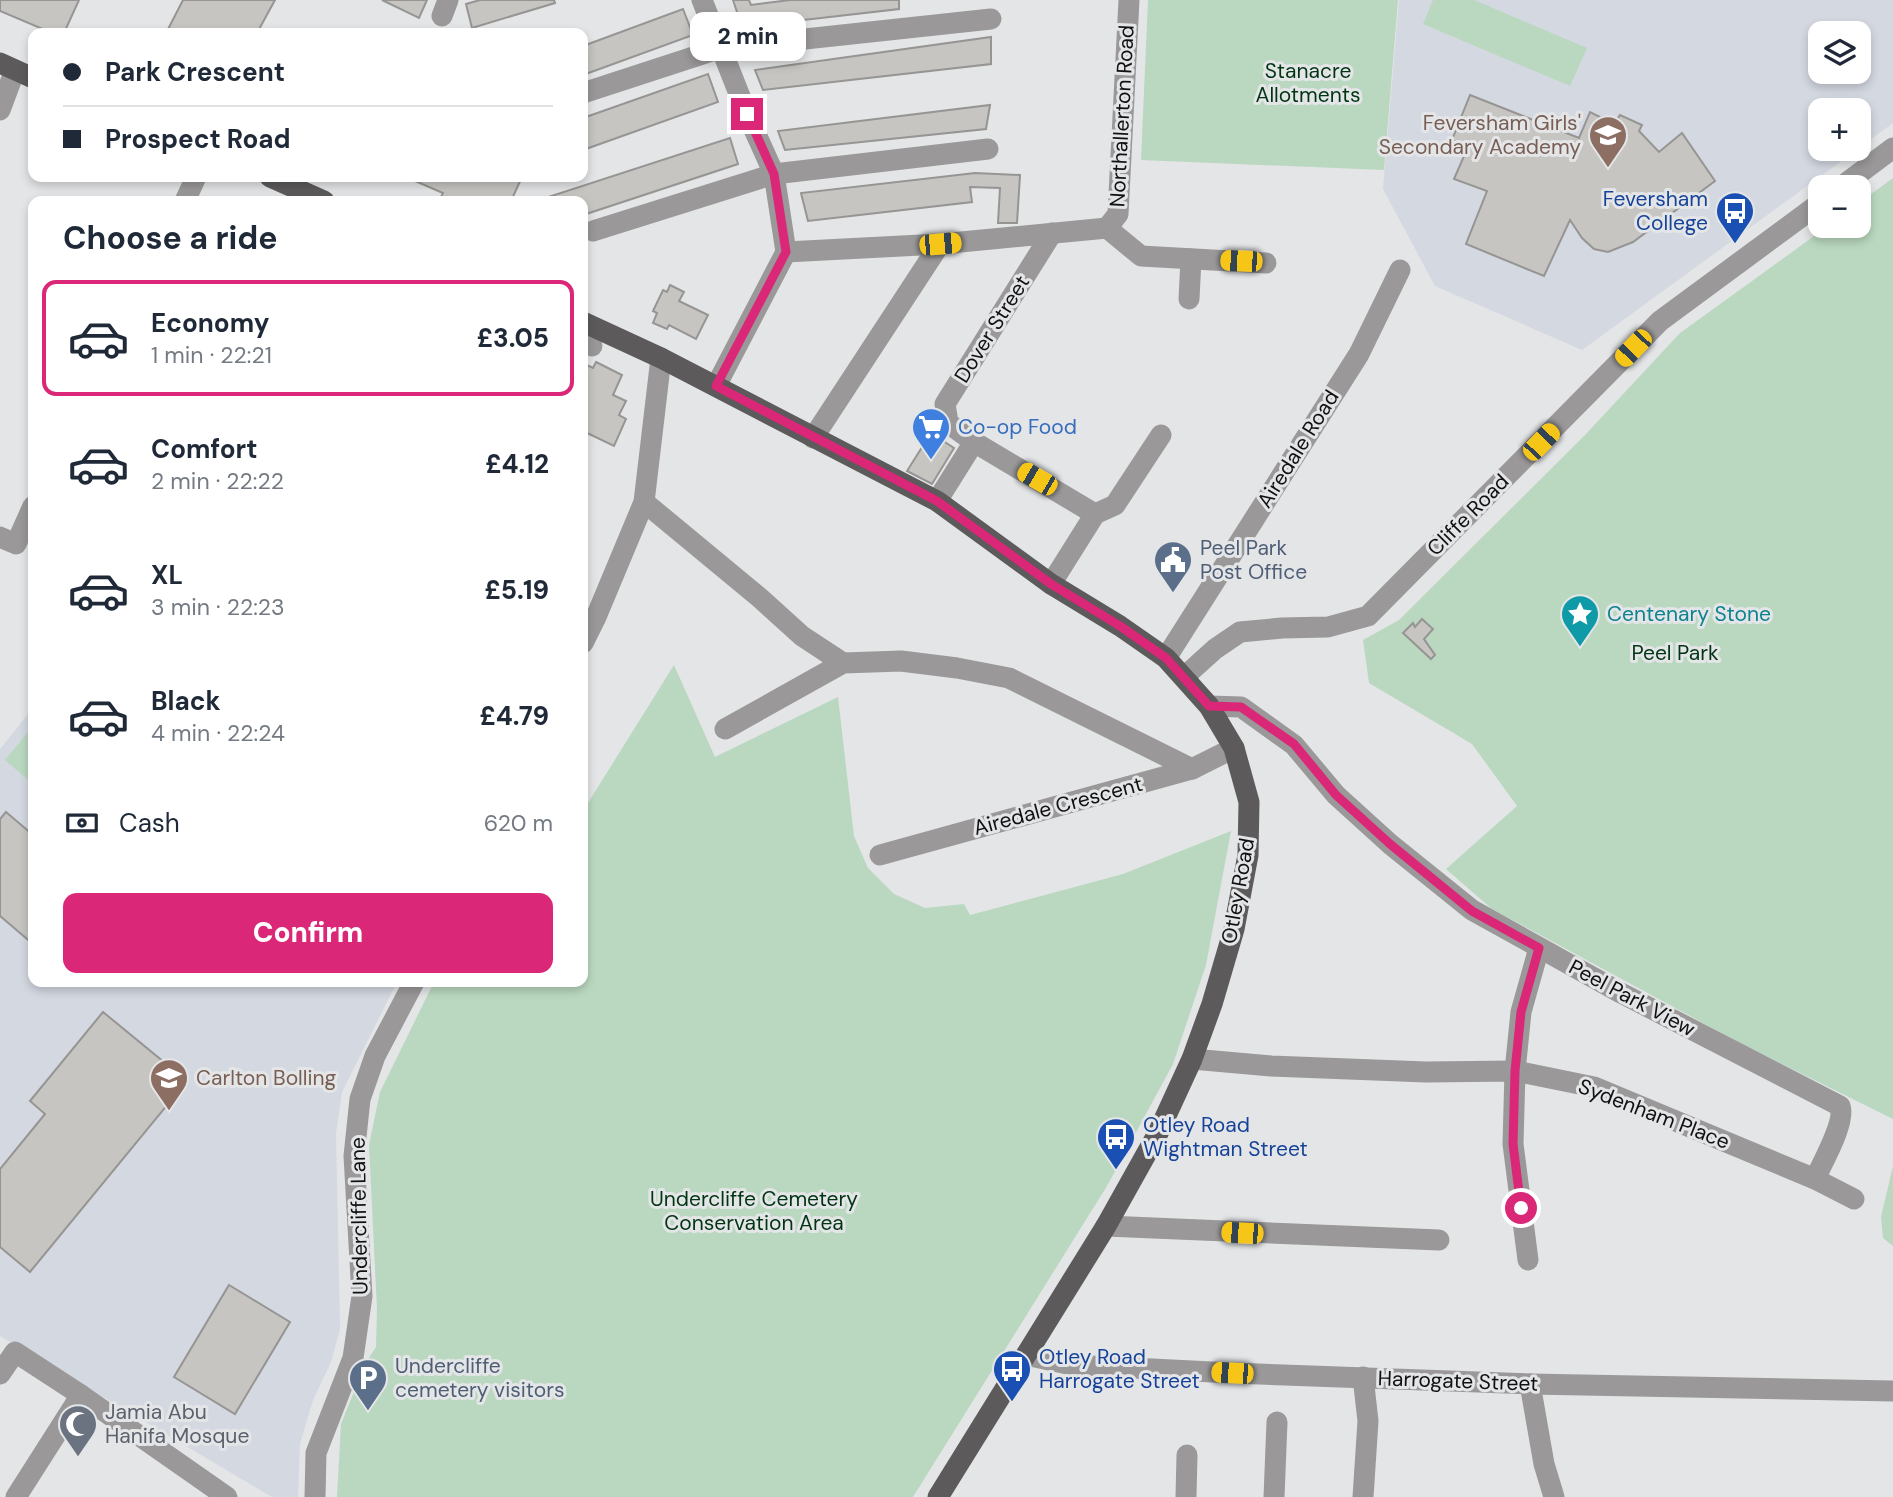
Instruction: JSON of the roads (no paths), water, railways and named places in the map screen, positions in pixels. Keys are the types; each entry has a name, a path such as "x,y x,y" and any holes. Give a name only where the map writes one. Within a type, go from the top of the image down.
{"main road":[{"path":"281,182 313,196"},
{"name":"Otley Road","path":"588,324 661,358 937,501 1051,584 1166,658 1209,706 1234,748 1249,802 1248,855 1234,929 1212,1004 1192,1059 1158,1133 1106,1226 938,1497"}],"street":[{"path":"702,0 774,174 786,252 716,386"},
{"name":"Northallerton Road","path":"1107,228 1118,214 1129,0"},
{"path":"588,91 721,48 991,19"},
{"path":"0,110 16,70"},
{"path":"1857,175 1893,148"},
{"path":"593,230 774,174 988,149"},
{"name":"Cliffe Road","path":"1184,677 1215,649 1240,632 1328,627 1368,616 1660,321 1808,212"},
{"path":"786,252 940,244 1107,228 1141,256 1266,262"},
{"name":"Dover Street","path":"1052,233 945,404 948,423 974,442 1096,514"},
{"path":"813,438 940,244"},
{"path":"1189,299 1191,259"},
{"name":"Airedale Road","path":"1166,658 1359,354 1400,270"},
{"path":"589,614 644,502 661,358"},
{"path":"1051,584 1096,514 1115,505 1161,435"},
{"path":"937,501 974,442"},
{"path":"644,502 761,598 802,636 843,663"},
{"path":"0,537 16,544 28,517"},
{"path":"726,729 843,663 901,661 1009,678 1192,769"},
{"name":"Peel Park View","path":"1209,706 1241,707 1294,744 1336,795 1390,844 1472,911 1621,993 1840,1106 1842,1116 1838,1129 1815,1179"},
{"name":"Airedale Crescent","path":"880,855 1192,769 1234,748"},
{"path":"1528,1260 1513,1144 1515,1071 1521,1012 1539,948"},
{"name":"Undercliffe Lane","path":"315,1497 316,1453 353,1358 362,1296 354,1156 360,1099 376,1055 411,987"},
{"name":"Sydenham Place","path":"1192,1059 1271,1066 1426,1072 1515,1071 1603,1090 1815,1179 1854,1199"},
{"path":"1106,1226 1439,1240"},
{"path":"0,1374 15,1352 227,1497"},
{"name":"Harrogate Street","path":"1026,1355 1072,1365 1232,1373 1530,1384 1892,1391"},
{"path":"1363,1377 1368,1421 1363,1497"},
{"path":"1530,1384 1544,1464 1554,1497"},
{"path":"16,1497 81,1395"},
{"path":"1274,1497 1277,1422"},
{"path":"1186,1497 1187,1455"}],"place":[{"name":"Feversham Girls' Secondary Academy","path":"1608,169"},
{"name":"Feversham College","path":"1735,245"},
{"name":"Co-op Food","path":"931,461"},
{"name":"Peel Park Post Office","path":"1173,594"},
{"name":"Centenary Stone","path":"1580,648"},
{"name":"Carlton Bolling","path":"169,1112"},
{"name":"Otley Road Wightman Street","path":"1116,1171"},
{"name":"Otley Road Harrogate Street","path":"1012,1403"},
{"name":"Undercliffe cemetery visitors","path":"368,1412"},
{"name":"Jamia Abu Hanifa Mosque","path":"78,1458"}],"park label":[{"name":"Stanacre Allotments","path":"1308,83"},
{"name":"Peel Park","path":"1675,653"},
{"name":"Undercliffe Cemetery Conservation Area","path":"754,1211"}]}
